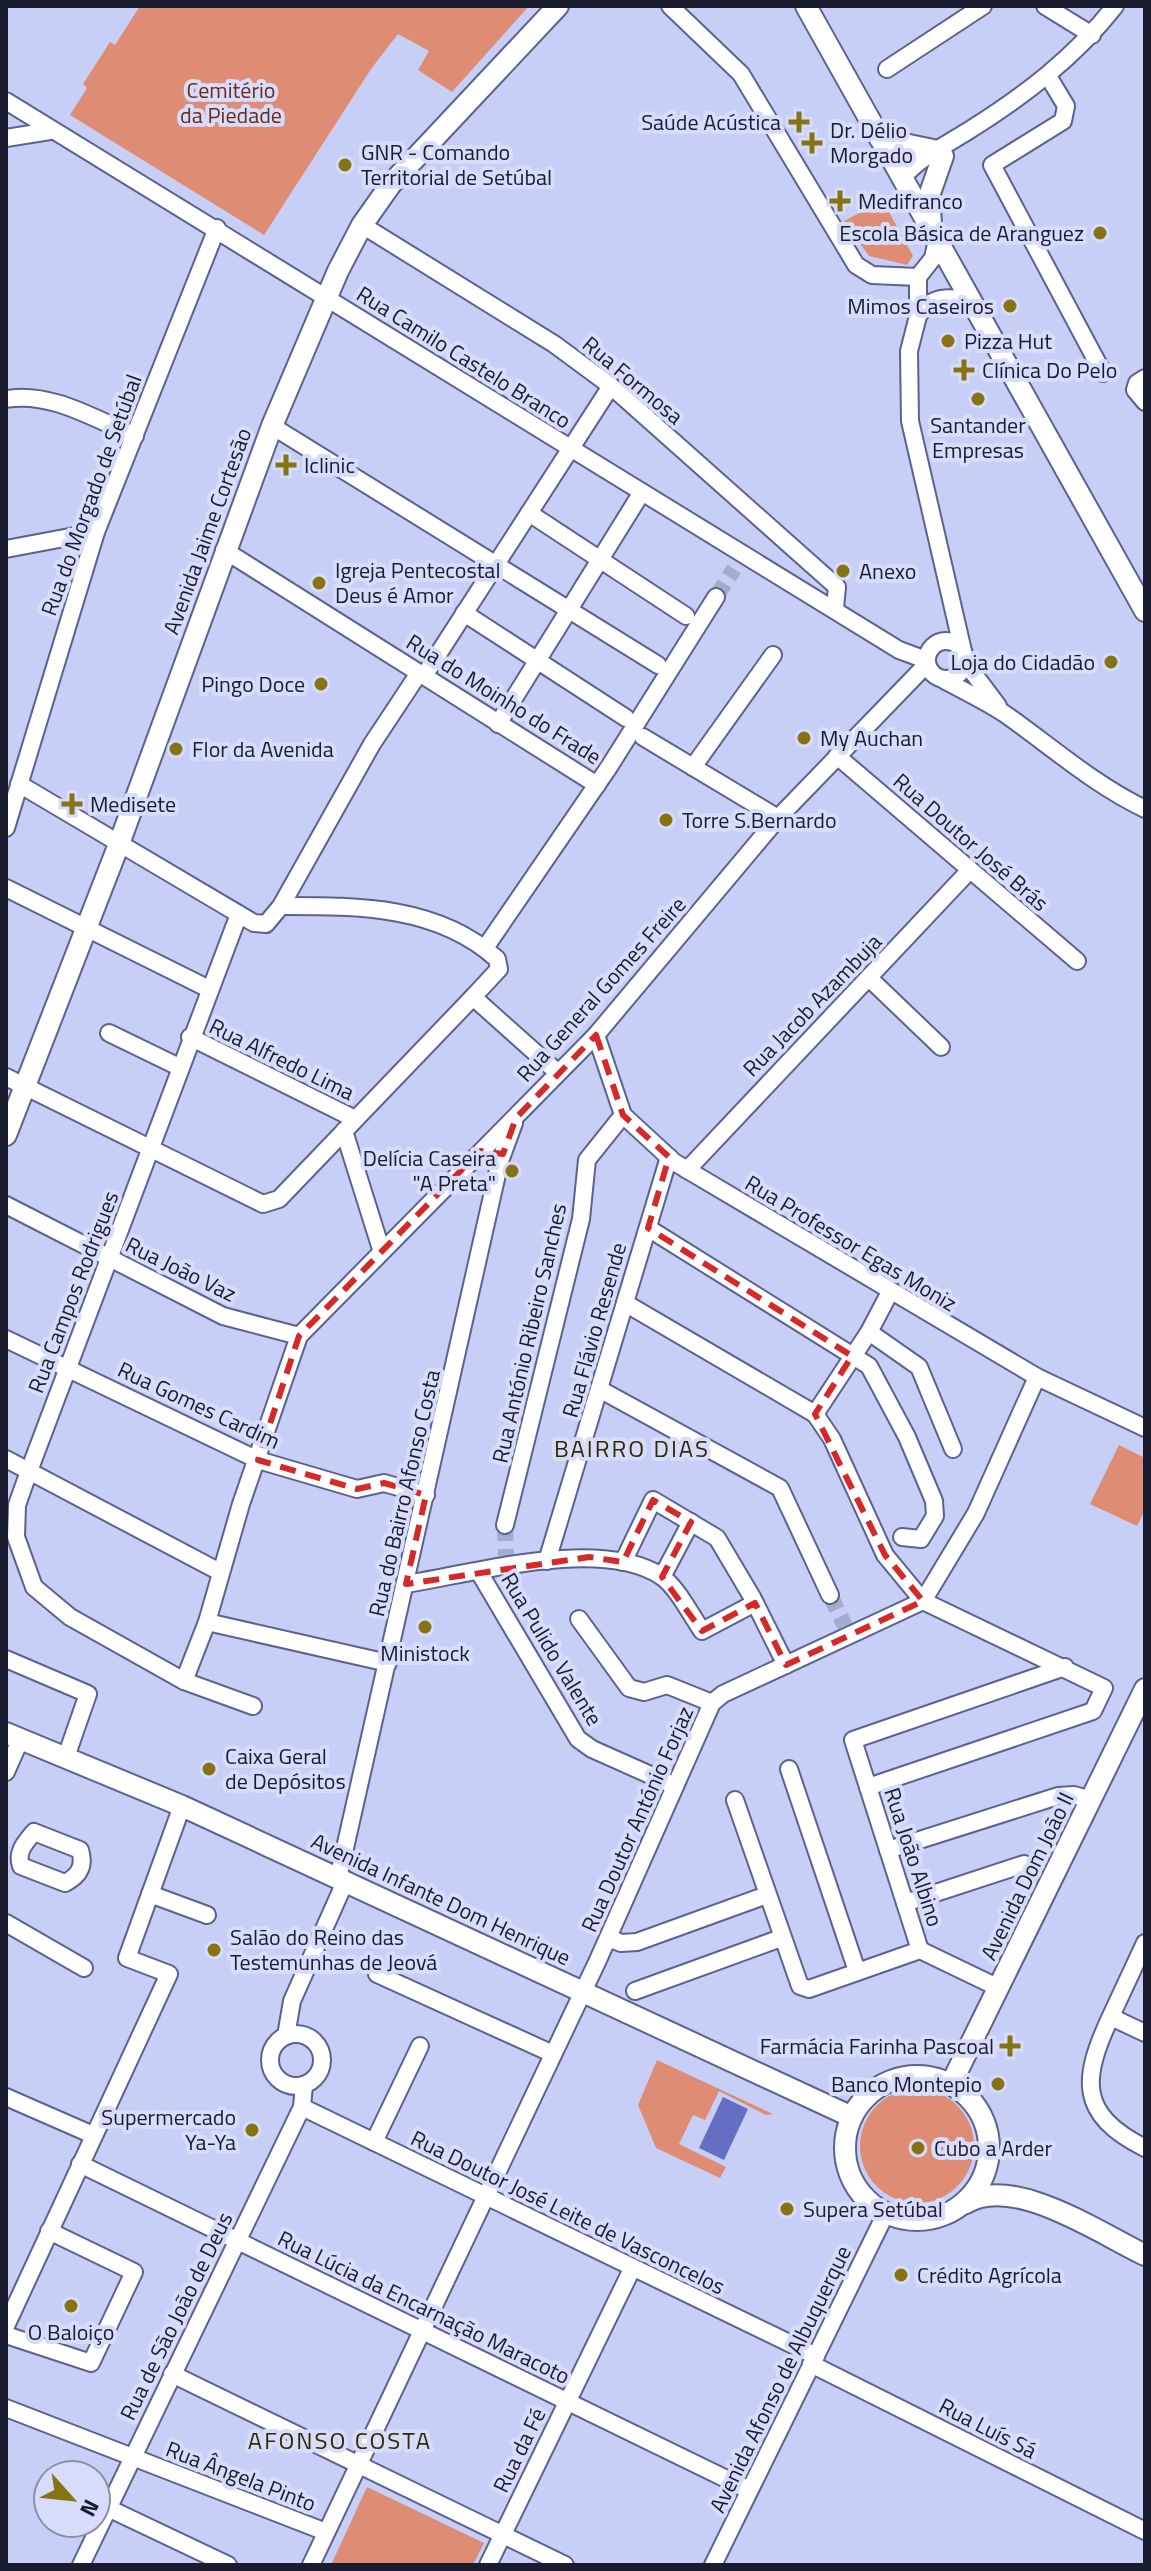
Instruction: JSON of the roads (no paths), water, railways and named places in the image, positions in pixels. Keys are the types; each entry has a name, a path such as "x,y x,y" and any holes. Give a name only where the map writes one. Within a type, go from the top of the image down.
{"main road":[{"name":"Avenida Jaime Cortesão","path":"6,1135 15,1082 86,928 224,550 326,296 362,225 391,184 558,6"},
{"path":"806,6 1145,611"},
{"path":"880,139 938,153 929,196 934,233"},
{"name":"Avenida Dom João II","path":"951,2084 1145,1689"},
{"name":"Avenida Infante Dom Henrique","path":"13,1736 182,1806 852,2117"},
{"path":"1020,2196 999,2174 989,2153 981,2113 951,2084 918,2076 895,2079 865,2098 852,2117 845,2141 852,2178 866,2199 886,2213 923,2220 988,2193 1020,2196 1145,2255"},
{"path":"959,2207 983,2178 989,2153"}],"street":[{"path":"670,6 741,74 856,265 872,275 918,277"},
{"path":"887,69 983,6"},
{"path":"1045,6 1092,35"},
{"path":"902,178 1048,76 1092,35 1115,6"},
{"path":"1048,76 1066,106 1063,121 992,165 1103,373"},
{"name":"Rua Camilo Castelo Branco","path":"6,101 50,131 217,228 743,555 835,608 899,650 926,662"},
{"path":"6,138 50,131"},
{"name":"Rua Formosa","path":"362,225 554,344 611,386 837,587 835,608"},
{"name":"Rua do Morgado de Setúbal","path":"6,828 96,532 217,228"},
{"path":"934,233 933,258 918,277 918,316 909,351 910,421 964,657 961,673 944,680"},
{"path":"918,316 930,302 944,297 972,302"},
{"path":"1145,378 1137,383 1135,390 1145,402"},
{"path":"19,784 254,923 266,924 281,906 372,744 464,613 611,386"},
{"path":"6,399 24,396 55,402 135,436"},
{"path":"272,426 658,665"},
{"path":"498,724 642,492"},
{"path":"529,513 686,616"},
{"path":"6,549 96,532"},
{"name":"Rua do Moinho do Frade","path":"224,550 597,785"},
{"path":"734,569 743,555"},
{"path":"281,906 346,906 415,914 454,929 485,948 597,785 716,597"},
{"path":"464,613 626,718"},
{"path":"1004,714 954,643 942,641 932,647 926,662 932,675 1004,714 1054,754 1121,798 1145,809"},
{"path":"899,650 903,668 901,689"},
{"path":"693,767 773,655"},
{"name":"Rua General Gomes Freire","path":"299,1336 381,1249 596,1035 778,818 926,662"},
{"path":"643,737 778,818"},
{"name":"Rua Doutor José Brás","path":"837,756 1077,961"},
{"path":"1121,798 1145,801"},
{"name":"Rua Jacob Azambuja","path":"677,1163 869,978 970,870"},
{"path":"6,888 209,989"},
{"name":"Rua Campos Rodrigues","path":"239,914 190,1037 29,1471 17,1505 16,1537 34,1587 70,1617 184,1681 253,1706"},
{"name":"Rua Alfredo Lima","path":"190,1037 350,1125 499,969 497,959 485,948"},
{"path":"869,978 941,1047"},
{"path":"473,997 557,1072"},
{"path":"109,1033 179,1067"},
{"name":"Rua Professor Egas Moniz","path":"596,1035 623,1115 677,1163 1037,1377 1145,1428"},
{"path":"15,1082 151,1146 263,1204 279,1199 350,1125"},
{"name":"Rua António Ribeiro Sanches","path":"505,1525 581,1219 587,1160 623,1115"},
{"name":"Rua do Bairro Afonso Costa","path":"341,1880 500,1161 516,1118"},
{"path":"350,1125 381,1249"},
{"path":"480,1151 493,1152 500,1161"},
{"name":"Rua Flávio Resende","path":"547,1561 648,1228 677,1163"},
{"name":"Rua João Vaz","path":"6,1205 223,1316 299,1336"},
{"path":"648,1228 869,1366 907,1437 934,1501 935,1516 921,1539 902,1537"},
{"path":"815,1414 869,1332 890,1292"},
{"path":"625,1303 815,1414 832,1439 885,1555 923,1601 1104,1688 1093,1711 868,1787"},
{"path":"869,1332 919,1367 953,1449"},
{"path":"184,1681 207,1622 241,1504 299,1336"},
{"name":"Rua Gomes Cardim","path":"6,1339 258,1460 357,1489 384,1483 426,1495"},
{"path":"923,1601 976,1513 1037,1377"},
{"path":"601,1390 780,1488 830,1595"},
{"path":"6,1459 220,1572"},
{"path":"623,1562 653,1500 717,1538 754,1600 786,1665"},
{"path":"662,1577 691,1522"},
{"path":"406,1584 479,1572 506,1562 589,1557 623,1562 662,1577 702,1631 754,1600"},
{"name":"Rua Pulido Valente","path":"479,1572 578,1739 592,1749 675,1786"},
{"name":"Rua Doutor António Forjaz","path":"311,2565 609,1938 712,1703 723,1694 786,1665 847,1631 923,1601"},
{"path":"579,1619 629,1688 644,1692 667,1685 712,1703"},
{"path":"207,1622 388,1663"},
{"path":"6,1659 88,1694 66,1757"},
{"name":"Rua João Albino","path":"999,1988 920,1950 853,1740 1065,1667"},
{"path":"6,1772 13,1736"},
{"path":"789,1769 857,1971"},
{"path":"888,1850 1058,1796 1074,1795 1091,1800"},
{"path":"735,1800 781,1938 802,1988 809,1989 920,1950"},
{"path":"6,2326 169,1974 127,1958 182,1806"},
{"path":"6,1839 23,1846"},
{"path":"905,1903 1024,1864"},
{"path":"286,2036 310,2038 322,2054 319,2074 304,2085 284,2084 272,2071 272,2050 286,2036 292,2001 341,1880"},
{"path":"150,1894 207,1915"},
{"path":"609,1938 621,1943 637,1942 767,1895"},
{"path":"6,1923 84,1968"},
{"path":"635,1991 781,1938"},
{"path":"1145,1943 1094,2052 1088,2078 1092,2101 1105,2122 1145,2148"},
{"path":"377,1974 553,2054"},
{"path":"1111,2017 1145,2033"},
{"path":"374,2142 420,2046"},
{"name":"Rua de São João de Deus","path":"112,2500 302,2107 304,2085"},
{"path":"6,2097 93,2135"},
{"name":"Rua Doutor José Leite de Vasconcelos","path":"302,2107 813,2360"},
{"name":"Rua Lúcia da Encarnação Maracoto","path":"80,2164 749,2490"},
{"name":"Avenida Afonso de Albuquerque","path":"713,2565 886,2213"},
{"path":"6,2335 91,2363 134,2272 49,2231"},
{"name":"Rua da Fé","path":"488,2565 632,2269"},
{"name":"Rua Luís Sá","path":"813,2360 1145,2531"},
{"path":"172,2374 565,2565"},
{"name":"Rua Ângela Pinto","path":"6,2408 326,2532"},
{"path":"112,2510 228,2565"},
{"name":"Rua de São João de Deus","path":"81,2565 93,2539"}],"water":[{"path":"723,2097 748,2109 724,2160 699,2148"}],"tunnel":[{"path":"716,597 734,569"},
{"path":"505,1525 506,1556"},
{"path":"830,1595 845,1626"}],"place":[{"name":"Saúde Acústica","path":"799,122"},
{"name":"Dr. Délio Morgado","path":"812,143"},
{"name":"GNR - Comando Territorial de Setúbal","path":"345,165"},
{"name":"Medifranco","path":"840,201"},
{"name":"Escola Básica de Aranguez","path":"1100,233"},
{"name":"Mimos Caseiros","path":"1010,306"},
{"name":"Pizza Hut","path":"948,341"},
{"name":"Clínica Do Pelo","path":"964,370"},
{"name":"Santander Empresas","path":"978,399"},
{"name":"Iclinic","path":"286,465"},
{"name":"Anexo","path":"843,571"},
{"name":"Igreja Pentecostal Deus é Amor","path":"319,583"},
{"name":"Loja do Cidadão","path":"1111,662"},
{"name":"Pingo Doce","path":"321,684"},
{"name":"My Auchan","path":"804,738"},
{"name":"Flor da Avenida","path":"176,749"},
{"name":"Medisete","path":"72,804"},
{"name":"Torre S.Bernardo","path":"666,820"},
{"name":"Delícia Caseira \"A Preta\"","path":"512,1171"},
{"name":"Ministock","path":"425,1627"},
{"name":"Caixa Geral de Depósitos","path":"209,1769"},
{"name":"Salão do Reino das Testemunhas de Jeová","path":"214,1950"},
{"name":"Farmácia Farinha Pascoal","path":"1010,2046"},
{"name":"Banco Montepio","path":"998,2084"},
{"name":"Supermercado Ya-Ya","path":"252,2130"},
{"name":"Cubo a Arder","path":"918,2148"},
{"name":"Supera Setúbal","path":"787,2209"},
{"name":"Crédito Agrícola","path":"901,2275"},
{"name":"O Baloiço","path":"71,2306"}],"district":[{"name":"BAIRRO DIAS","path":"632,1448"},
{"name":"AFONSO COSTA","path":"340,2440"}],"park label":[{"name":"Cemitério da Piedade","path":"231,102"}]}
